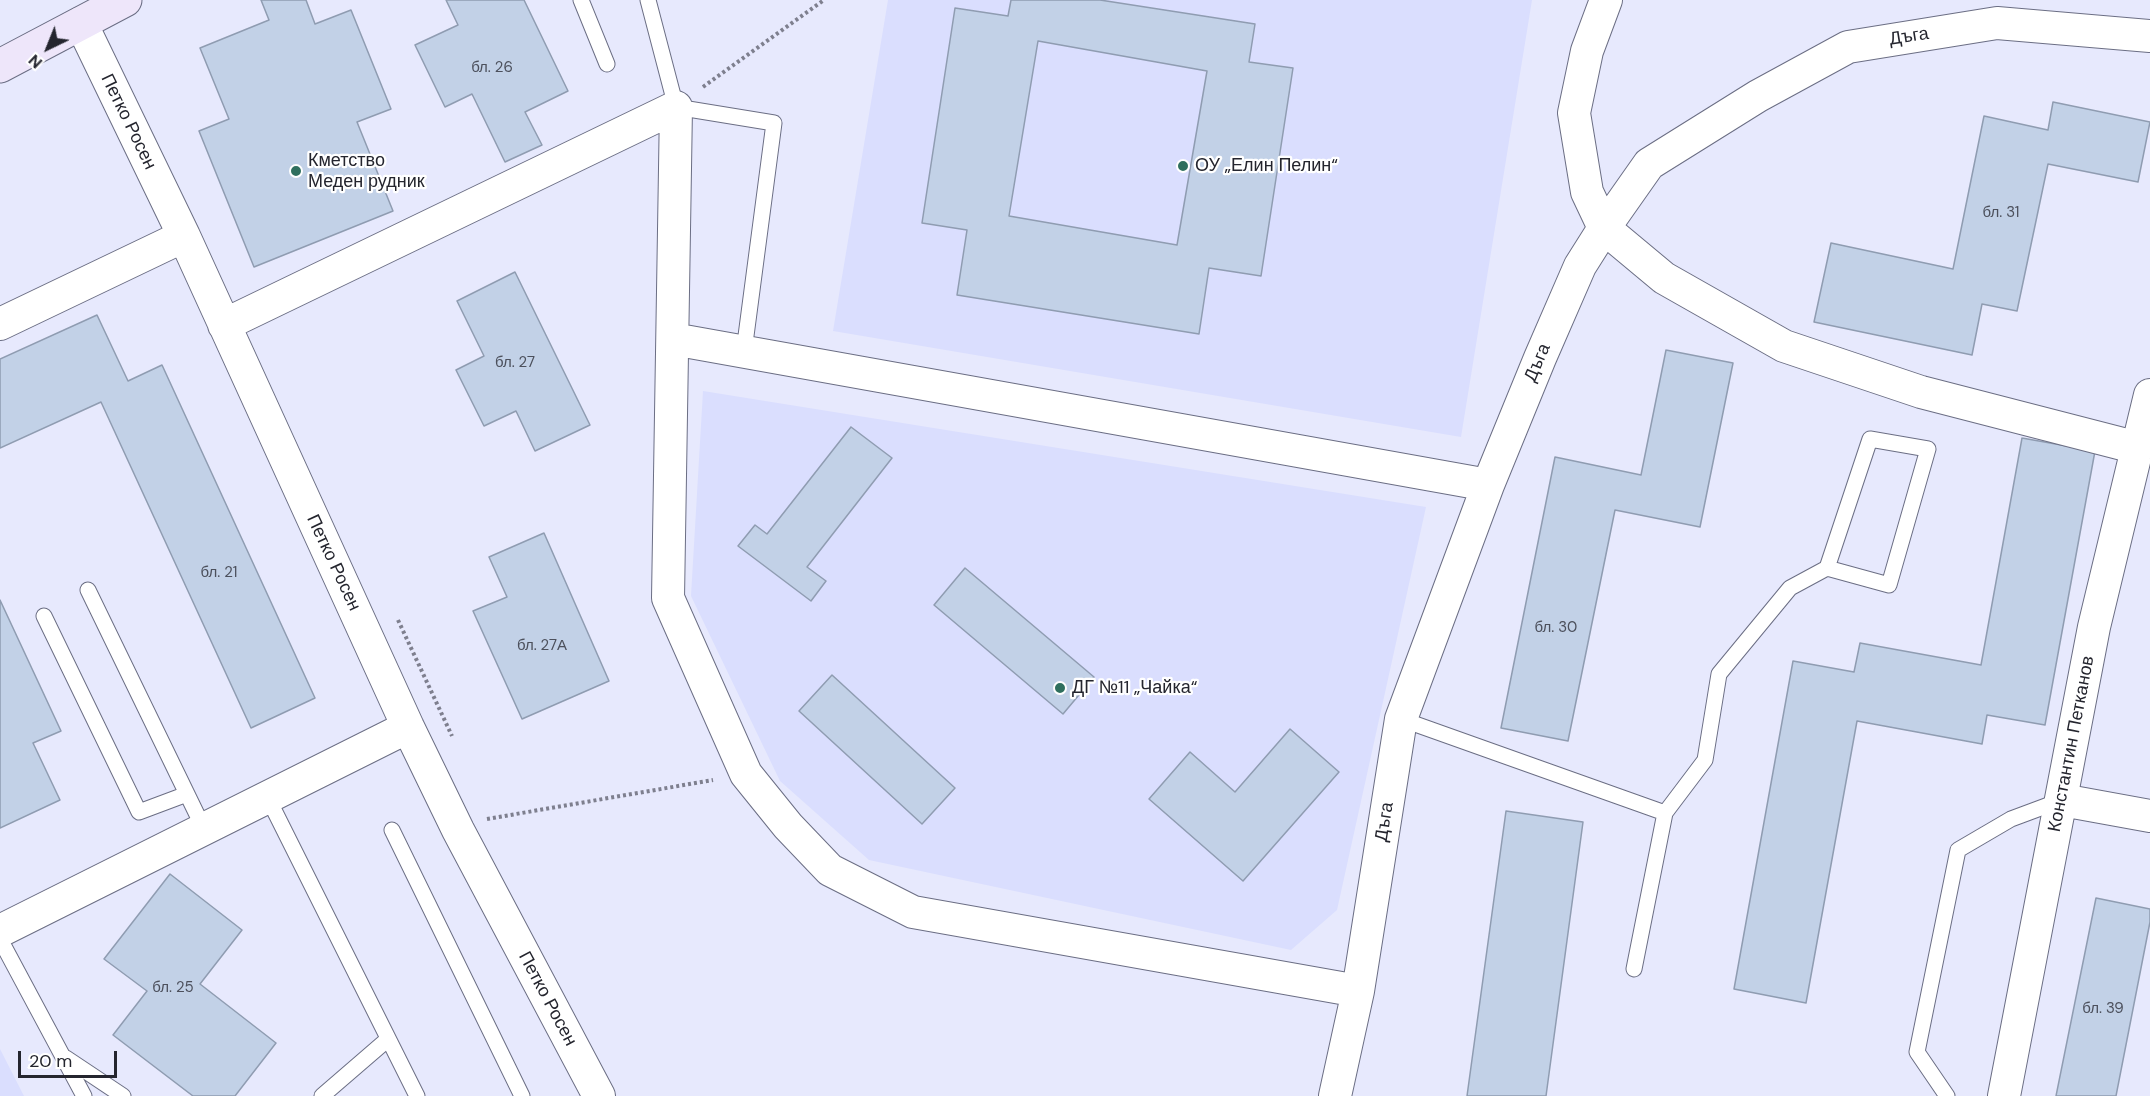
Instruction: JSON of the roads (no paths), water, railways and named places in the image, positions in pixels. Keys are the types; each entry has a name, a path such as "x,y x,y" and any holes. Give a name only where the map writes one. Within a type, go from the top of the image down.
{"main road":[{"path":"0,66 125,0"}],"street":[{"path":"1606,0 1587,51 1574,113 1587,192 1604,228 1664,278 1784,346 1921,392 2138,448"},
{"name":"Петко Росен","path":"81,23 184,236 408,727 458,830 599,1096"},
{"name":"Дъга","path":"1340,1091 1401,719 1488,485 1562,307 1580,267 1649,164 1758,96 1848,47 1997,23 2150,36"},
{"path":"224,324 676,107 668,598 746,774 788,826 830,870 913,912 1358,991"},
{"path":"0,324 184,236"},
{"path":"673,339 1488,485"},
{"name":"Константин Петканов","path":"2004,1096 2094,627 2150,395"},
{"path":"0,931 408,727"},
{"path":"2062,800 2150,816"}],"lane":[{"path":"581,0 607,64"},
{"path":"648,0 676,107 774,123 744,351"},
{"path":"1634,969 1665,813 1705,760 1719,674 1790,588 1827,568 1870,439 1928,449 1889,585 1827,568"},
{"path":"88,590 204,829"},
{"path":"44,616 140,812 187,794"},
{"path":"1401,719 1665,813"},
{"path":"267,798 417,1096"},
{"path":"1947,1096 1917,1052 1958,850 2012,819 2062,800"},
{"path":"392,830 522,1096"},
{"path":"0,939 84,1096"},
{"path":"322,1096 388,1039"},
{"path":"63,1056 123,1096"}],"place":[{"name":"ОУ „Елин Пелин“","path":"1183,166"},
{"name":"Кметство Меден рудник","path":"296,171"},
{"name":"ДГ №11 „Чайка“","path":"1060,688"}]}
